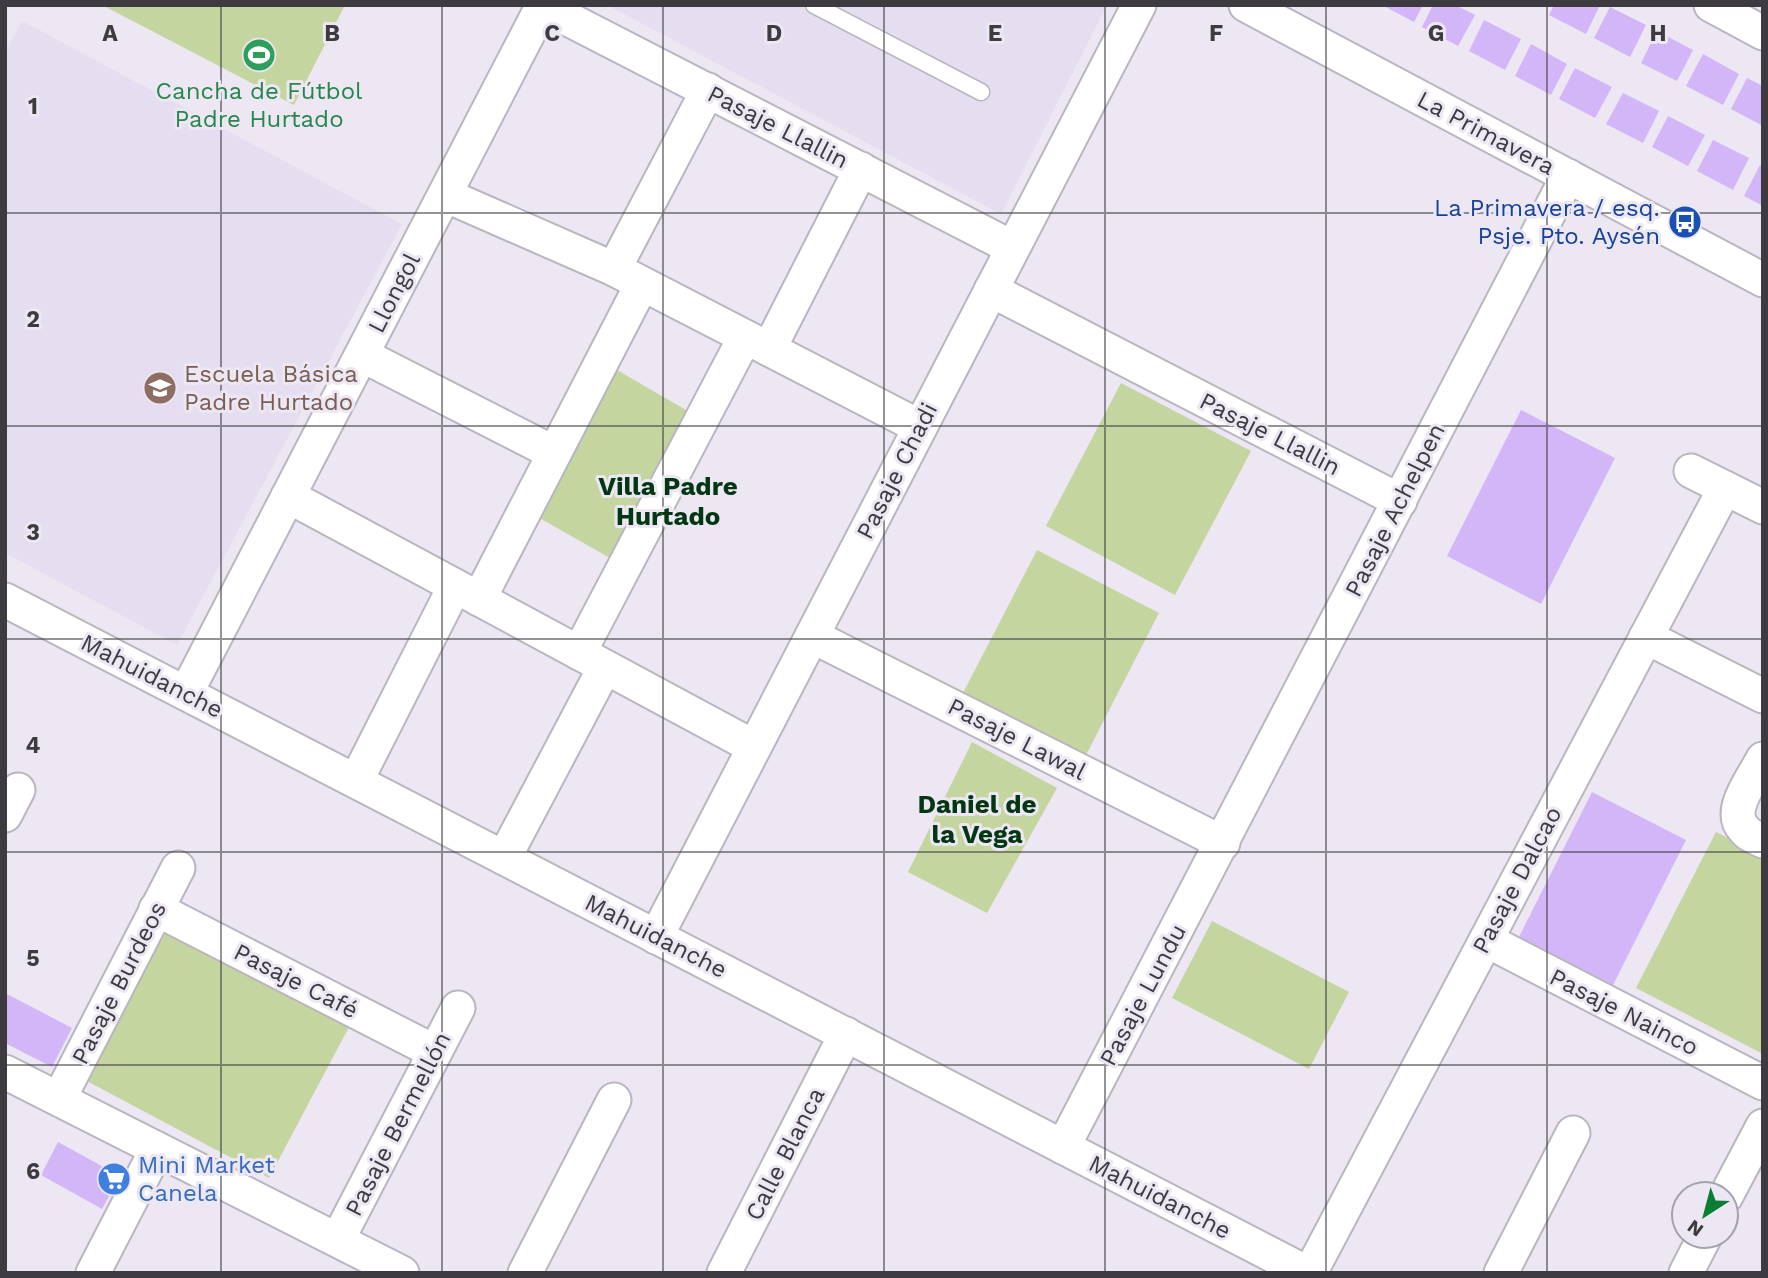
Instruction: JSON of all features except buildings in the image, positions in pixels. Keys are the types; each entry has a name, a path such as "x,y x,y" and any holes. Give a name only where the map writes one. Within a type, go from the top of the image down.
{"street":[{"name":"Pasaje Llallin","path":"543,5 1013,248"},
{"name":"Llongol","path":"186,693 543,5"},
{"name":"Pasaje Chadi","path":"656,937 1139,5"},
{"name":"La Primavera","path":"1246,5 1763,280"},
{"path":"1711,5 1763,33"},
{"path":"356,781 467,593 554,453 708,90"},
{"path":"504,858 592,660 757,343 861,169"},
{"name":"Pasaje Achelpen","path":"1223,843 1568,176"},
{"path":"445,195 628,276 920,427"},
{"name":"Pasaje Llallin","path":"991,290 1400,501"},
{"path":"362,355 554,453"},
{"path":"1691,471 1763,507"},
{"name":"Pasaje Dalcao","path":"1308,1273 1725,488"},
{"path":"288,496 754,747"},
{"name":"Mahuidanche","path":"5,600 1308,1273"},
{"name":"Pasaje Lawal","path":"812,636 1223,843"},
{"path":"1646,637 1763,696"},
{"path":"1751,831 1738,811 1763,759"},
{"name":"Pasaje Lundu","path":"1063,1147 1223,843"},
{"name":"Pasaje Burdeos","path":"59,1099 178,868"},
{"name":"Pasaje Café","path":"156,909 435,1052"},
{"name":"Pasaje Nainco","path":"1486,940 1763,1083"},
{"name":"Pasaje Bermellón","path":"338,1239 458,1009"},
{"name":"Calle Blanca","path":"724,1273 846,1034"},
{"path":"5,1072 402,1273"},
{"path":"526,1273 614,1100"},
{"path":"1734,1180 1763,1126"},
{"path":"1501,1273 1573,1133"},
{"path":"93,1273 157,1149"},
{"path":"1686,1273 1698,1250"}],"lane":[{"path":"814,5 981,92"}],"shaded area":[{"path":"607,5 1107,5 1001,214"},
{"name":"Escuela Básica Padre Hurtado","path":"22,21 402,224 177,645 5,553 5,53"}],"green space":[{"name":"Cancha de Fútbol Padre Hurtado","path":"102,5 345,5 294,105"},
{"path":"612,367 698,417 617,562 529,512"},
{"path":"1121,383 1251,451 1175,595 1046,526"},
{"path":"1037,550 1159,613 1085,757 963,693"},
{"path":"972,742 1057,788 987,913 908,872"},
{"path":"1716,832 1763,856 1763,1054 1636,988"},
{"path":"1212,921 1349,992 1309,1069 1172,998"},
{"path":"163,924 343,1018 341,1023 349,1027 269,1178 85,1080"}],"place":[{"name":"Cancha de Fútbol Padre Hurtado","path":"259,55"},
{"name":"La Primavera / esq. Psje. Pto. Aysén","path":"1685,222"},
{"name":"Escuela Básica Padre Hurtado","path":"160,388"},
{"name":"Mini Market Canela","path":"114,1179"}],"district":[{"name":"Villa Padre Hurtado","path":"668,501"},
{"name":"Daniel de la Vega","path":"977,819"}]}
